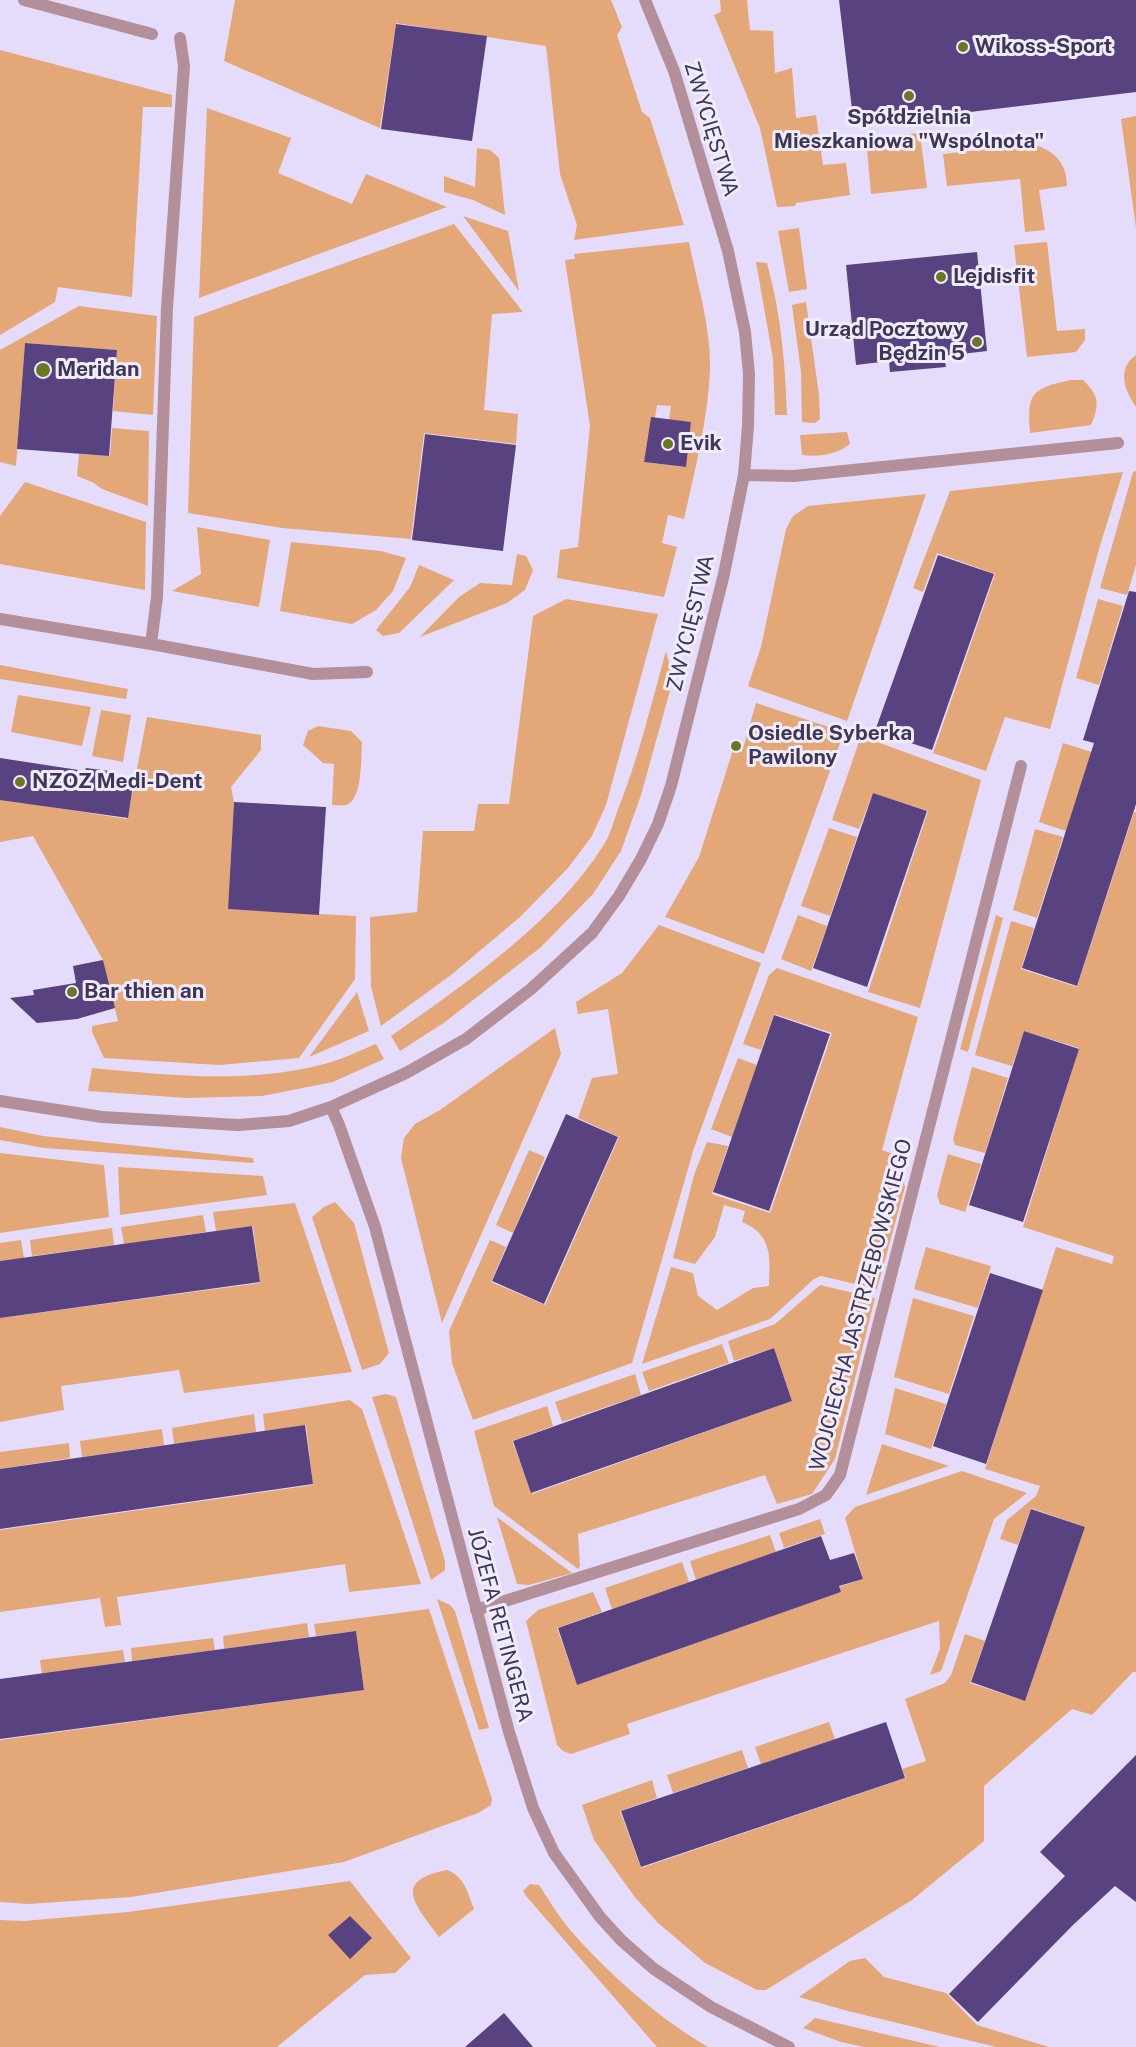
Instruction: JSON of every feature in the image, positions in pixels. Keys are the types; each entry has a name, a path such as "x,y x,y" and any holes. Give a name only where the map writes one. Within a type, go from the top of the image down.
{"street":[{"path":"24,0 152,34"},
{"name":"ZWYCIĘSTWA","path":"0,1101 102,1117 238,1125 289,1121 331,1107 406,1073 466,1039 531,989 592,933 619,896 641,859 658,824 670,786 724,574 744,475 749,374 745,332 728,251 674,71 645,0"},
{"path":"151,644 157,597 167,308 184,66 180,38"},
{"path":"744,475 794,476 1118,443"},
{"path":"0,619 313,674 368,672"},
{"name":"WOJCIECHA JASTRZĘBOWSKIEGO","path":"476,1610 799,1509 826,1495 840,1475 1021,766"},
{"name":"JÓZEFA RETINGERA","path":"331,1107 375,1227 509,1732 533,1808 554,1853 600,1917 621,1940 654,1968 711,2007 789,2047"}],"shaded area":[{"path":"235,0 611,0 622,27 617,35 642,112 650,118 684,225 574,240 577,225 560,174 546,46 396,23 380,128 224,61"},
{"path":"720,0 747,0 750,30 773,31 775,73 792,68 796,118 816,115 823,165 846,163 850,195 796,203 795,206 777,207 760,128 714,15 721,12"},
{"path":"0,50 172,95 172,107 143,107 132,297 58,287 55,302 0,335"},
{"path":"207,108 291,138 278,173 352,204 366,174 447,207 199,298"},
{"path":"1136,116 1136,228 1121,119"},
{"path":"920,133 927,188 871,194 866,138"},
{"path":"1032,144 1053,154 1065,171 1067,186 1039,190 1045,230 1025,232 1020,179 947,186 943,154"},
{"path":"477,148 490,150 499,158 505,215 473,200 444,192 444,176 475,187"},
{"path":"463,216 508,231 519,291"},
{"path":"454,224 523,312 492,314 484,410 518,414 516,444 424,433 411,539 282,528 188,513 194,317"},
{"path":"799,228 807,289 789,292 778,231"},
{"path":"689,242 708,337 709,388 684,519 668,515 662,543 677,547 664,597 557,578 560,550 578,547 590,426 565,260 575,259 574,254","holes":["657,405 671,406 669,420 691,422 685,467 644,462 651,417 655,418"]},
{"path":"1047,242 1057,331 1085,329 1085,340 1076,352 1027,357 1014,245"},
{"path":"756,262 767,263 776,301 787,415 775,415 773,359"},
{"path":"806,302 819,395 820,419 815,423 802,422 801,372 792,305"},
{"path":"79,306 157,316 153,415 113,411 117,350 25,343 16,466 0,462 0,350"},
{"path":"1136,355 1136,407 1126,387 1124,373"},
{"path":"1070,380 1083,380 1095,396 1097,406 1091,425 1030,433 1030,409 1034,395 1047,386"},
{"path":"112,428 149,431 148,506 102,489 77,476 79,454 110,456"},
{"path":"847,432 850,444 839,451 815,456 802,455 800,435"},
{"path":"1136,471 1136,565 1127,595 1100,588 1133,472"},
{"path":"1123,472 1099,549 1050,729 1005,717 986,771 933,753 995,574 937,553 923,592 913,588 950,491"},
{"path":"25,482 146,522 145,590 0,564 0,516"},
{"path":"926,494 847,721 748,686 761,647 786,529 793,516 808,506"},
{"path":"197,527 270,540 259,607 172,591 201,574"},
{"path":"291,542 381,551 406,558 393,591 376,610 352,624 280,611"},
{"path":"517,554 526,556 533,570 525,590 507,603 420,637 459,597 480,583 512,585"},
{"path":"419,565 454,580 399,633 383,636 376,630 410,587"},
{"path":"566,599 658,614 606,805 592,836 568,868 520,917 451,975 381,1026 371,987 370,917 417,912 423,831 474,831 478,804 509,804 533,616"},
{"path":"1098,599 1123,606 1099,685 1076,678"},
{"path":"666,651 673,680 641,795 621,851 593,894 541,947 445,1022 400,1051 391,1036 478,973 535,926 583,874 603,846 644,732"},
{"path":"0,665 128,689 126,699 0,679"},
{"path":"18,695 91,707 82,746 11,732"},
{"path":"756,703 844,732 764,954 665,917 699,857 733,750 742,752"},
{"path":"101,710 131,715 123,762 92,756"},
{"path":"147,717 261,735 261,750 231,787 234,802 228,909 356,916 355,979 299,1058 219,1065 104,1058 92,1032 92,1026 118,1021 103,960 33,836 0,842 0,799 127,819"},
{"path":"318,726 351,731 362,742 361,767 356,795 346,805 332,805 334,764 323,763 303,745 308,731"},
{"path":"861,736 981,780 920,1008 868,992 928,811 873,793 859,829 832,820"},
{"path":"1063,743 1136,766 1135,810 1078,793 1066,831 1039,822"},
{"path":"1134,812 1136,812 1136,1672 1133,1672 1092,1715 1072,1709 984,1786 984,1841 912,1900 766,1990 757,1990 705,1963 657,1922 634,1896 594,1840 582,1805 652,1780 657,1798 620,1811 641,1868 906,1778 902,1769 926,1761 905,1699 945,1683 951,1675 965,1634 985,1641 970,1683 1025,1701 1085,1527 1031,1508 1018,1545 1000,1539 1007,1520 1036,1496 1040,1486 985,1469 1056,1247 1112,1264 1114,1256 1023,1227 1079,1048 1024,1031 1012,1066 975,1055 1011,921 1034,928 1021,969 1077,987"},
{"path":"829,828 857,837 830,916 801,906"},
{"path":"1035,829 1063,837 1037,918 1013,910"},
{"path":"798,915 827,926 811,971 781,959"},
{"path":"996,915 1003,918 968,1052 960,1049"},
{"path":"659,925 761,963 694,1148 632,1363 473,1420 452,1363 449,1331 490,1240 506,1247 491,1282 545,1305 619,1137 578,1118 592,1078 618,1074 608,1009 578,1014 576,1002 622,973"},
{"path":"777,968 918,1017 882,1150 896,1155 905,1187 877,1289 821,1276 814,1279 770,1319 642,1364 671,1267 693,1273 698,1296 717,1310 753,1288 769,1286 768,1248 752,1227 742,1222 745,1211 724,1205 715,1237 695,1264 673,1258 694,1175 707,1142 728,1146 712,1194 770,1213 832,1033 774,1014 761,1050 743,1044 769,975"},
{"path":"357,992 369,1031 309,1057"},
{"path":"555,1028 561,1054 442,1323 401,1158 404,1138 415,1124 440,1110"},
{"path":"376,1044 384,1059 333,1082 262,1096 187,1098 88,1091 92,1068 206,1076 264,1074 292,1071 327,1063"},
{"path":"738,1058 757,1065 732,1137 711,1129"},
{"path":"972,1067 1008,1078 985,1153 955,1145 953,1139"},
{"path":"0,1127 43,1136 253,1158 254,1163 44,1148 0,1140"},
{"path":"529,1150 545,1157 513,1233 496,1225"},
{"path":"0,1153 104,1165 109,1217 0,1233"},
{"path":"948,1154 981,1164 965,1212 940,1204 937,1195"},
{"path":"118,1167 263,1176 267,1195 120,1215"},
{"path":"335,1202 354,1223 389,1353 380,1364 362,1370 312,1217 324,1207"},
{"path":"295,1203 352,1372 184,1393 179,1370 61,1386 64,1410 0,1422 0,1318 260,1283 253,1226 216,1231 213,1212"},
{"path":"203,1215 206,1232 124,1244 121,1227"},
{"path":"112,1228 114,1245 32,1256 30,1240"},
{"path":"21,1240 24,1258 0,1261 0,1243"},
{"path":"926,1247 991,1266 978,1308 914,1289"},
{"path":"820,1285 875,1298 835,1459 812,1494 777,1504 765,1475 578,1534 580,1566 578,1569 494,1506 474,1431 547,1406 553,1426 512,1441 532,1494 792,1401 774,1348 734,1361 728,1341 775,1324"},
{"path":"913,1298 974,1316 949,1394 894,1377"},
{"path":"722,1344 729,1363 649,1391 642,1372"},
{"path":"635,1374 641,1395 562,1422 555,1402"},
{"path":"895,1388 946,1404 931,1449 885,1434"},
{"path":"386,1394 396,1397 445,1561 445,1570 431,1580 372,1397"},
{"path":"350,1400 362,1409 421,1584 349,1592 345,1564 117,1597 121,1625 105,1627 100,1598 0,1612 0,1530 313,1485 306,1425 265,1431 263,1414"},
{"path":"254,1414 256,1432 174,1444 172,1428"},
{"path":"162,1429 164,1445 82,1457 80,1441"},
{"path":"69,1443 70,1458 0,1469 0,1452"},
{"path":"882,1444 949,1466 866,1495"},
{"path":"962,1471 1027,1493 994,1519 941,1671 930,1675 940,1649 939,1621 627,1724 630,1734 571,1754 563,1751 557,1745 526,1621 538,1610 593,1592 602,1612 557,1628 577,1685 841,1592 839,1587 863,1579 845,1518 855,1507"},
{"path":"497,1517 572,1573 529,1585 517,1584"},
{"path":"820,1519 825,1534 784,1548 779,1533"},
{"path":"770,1535 776,1552 696,1580 690,1561"},
{"path":"682,1562 689,1582 612,1609 605,1588"},
{"path":"437,1599 450,1605 455,1611 489,1728 479,1730"},
{"path":"429,1609 492,1799 491,1805 478,1813 344,1862 131,1897 28,1904 0,1902 0,1740 364,1690 356,1631 316,1636 314,1624"},
{"path":"307,1623 309,1637 224,1649 223,1636"},
{"path":"213,1638 215,1650 132,1661 131,1648"},
{"path":"123,1650 125,1662 42,1674 40,1660"},
{"path":"829,1722 835,1739 761,1764 755,1747"},
{"path":"742,1750 748,1768 673,1793 667,1775"},
{"path":"447,1870 458,1876 474,1909 439,1937 413,1896 414,1888 419,1881 429,1875"},
{"path":"350,1881 411,1958 395,1973 365,1975 277,2047 0,2047 0,1920 24,1921 128,1912"},
{"path":"530,1884 539,1885 571,1931 618,1979 653,2009 708,2047 657,2047 526,1896 523,1891"},
{"path":"865,1958 884,1977 946,1993 977,2025 1049,2047 996,2047 799,1997 850,1961"},
{"path":"815,2018 940,2047 864,2047 841,2042 803,2028"}],"building":[{"path":"839,0 1136,0 1136,92 854,126"},
{"path":"396,24 487,36 472,141 381,129"},
{"path":"977,252 987,351 944,356 946,367 890,372 889,361 856,365 846,265"},
{"path":"25,343 117,350 109,456 17,449"},
{"name":"Evik","path":"651,417 691,422 686,467 644,462"},
{"path":"425,434 516,445 503,551 412,540"},
{"path":"938,555 994,574 932,750 875,731"},
{"path":"1129,591 1136,592 1136,804 1077,986 1022,968 1094,743 1083,740"},
{"path":"0,758 85,771 86,768 117,772 116,782 133,785 128,818 0,800"},
{"path":"873,793 927,811 867,987 813,968"},
{"path":"234,802 326,807 319,915 228,909"},
{"name":"Bar thien an","path":"103,960 115,1008 77,1019 37,1023 10,998 34,995 33,990 76,983 73,966"},
{"path":"774,1015 830,1034 769,1211 713,1192"},
{"path":"1024,1031 1079,1049 1023,1222 969,1205"},
{"path":"566,1114 618,1137 544,1304 492,1281"},
{"path":"252,1226 260,1282 0,1318 0,1261"},
{"path":"990,1273 1043,1290 986,1464 933,1446"},
{"path":"774,1348 792,1401 531,1493 513,1441"},
{"path":"305,1425 313,1484 0,1529 0,1469"},
{"path":"1031,1509 1085,1527 1025,1701 971,1682"},
{"path":"821,1536 830,1560 854,1553 863,1579 839,1586 841,1592 577,1685 558,1628"},
{"path":"356,1631 364,1690 0,1739 0,1679"},
{"path":"886,1722 905,1778 641,1867 621,1811"},
{"path":"1136,1755 1136,1902 1115,1886 1073,1925 978,2022 949,1994 1065,1876 1040,1852"},
{"path":"350,1916 372,1938 350,1959 328,1935"},
{"path":"504,2013 533,2047 465,2047"}],"place":[{"name":"Wikoss-Sport","path":"963,47"},
{"name":"Spółdzielnia Mieszkaniowa \"Wspólnota\"","path":"909,96"},
{"name":"Lejdisfit","path":"941,277"},
{"name":"Urząd Pocztowy Będzin 5","path":"977,342"},
{"name":"Meridan","path":"43,370"},
{"name":"Evik","path":"668,444"},
{"name":"Osiedle Syberka Pawilony","path":"736,746"},
{"name":"NZOZ Medi-Dent","path":"20,782"},
{"name":"Bar thien an","path":"72,992"}]}
